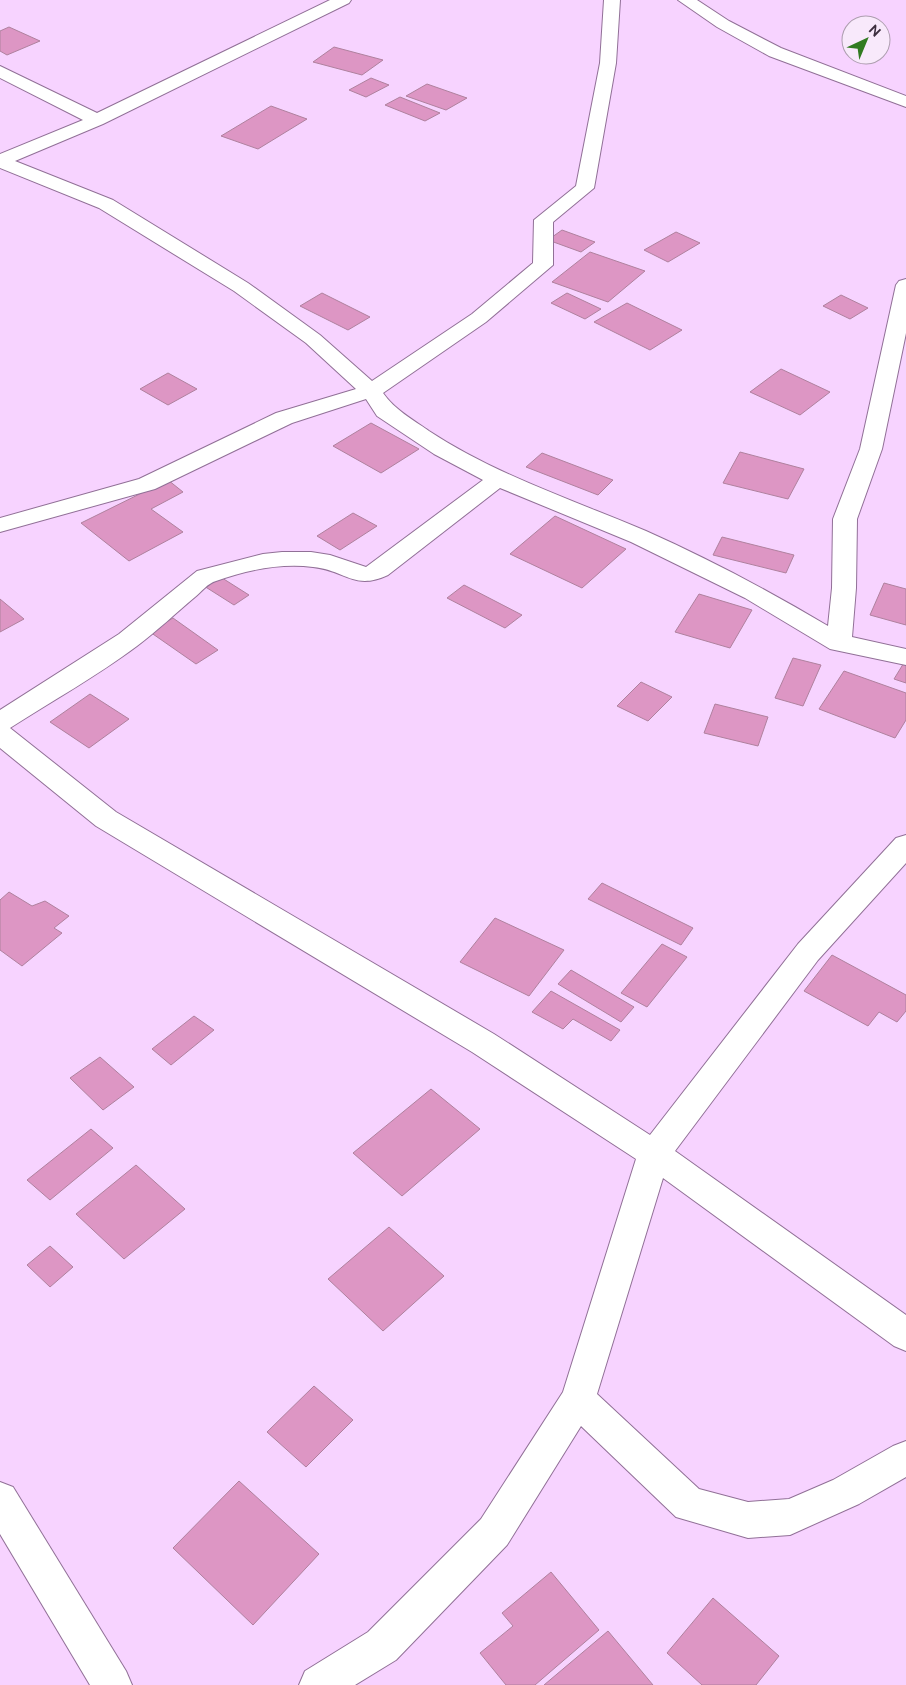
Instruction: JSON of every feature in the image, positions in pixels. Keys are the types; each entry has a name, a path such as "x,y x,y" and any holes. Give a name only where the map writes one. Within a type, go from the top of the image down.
{"street":[{"path":"0,162 97,120 342,0"},
{"path":"1,523 147,484 284,418 371,391 479,318 543,265 543,220 585,188 608,63 612,0"},
{"path":"686,0 723,24 775,52 906,102"},
{"path":"0,70 97,120"},
{"path":"0,162 106,204 241,287 313,338 371,391 385,412 416,433 498,479 648,541 754,593 838,643 906,657"},
{"path":"838,643 844,588 845,519 871,449 900,346 906,285"},
{"path":"0,722 128,640 206,576 263,561 282,559 312,559 330,562 346,570 369,575 380,570 498,479"},
{"path":"0,734 106,819 483,1043 654,1154 906,1335"},
{"path":"319,1685 382,1646 494,1532 578,1399 654,1154 808,952 906,845"},
{"path":"578,1399 689,1504 748,1520 790,1517 846,1492 906,1458"},
{"path":"0,1500 112,1685"}],"building":[{"path":"9,27 40,41 7,55 0,51 0,31"},
{"path":"334,47 383,60 362,75 313,62"},
{"path":"371,78 389,85 366,97 349,90"},
{"path":"427,84 467,98 446,110 406,96"},
{"path":"400,97 440,113 425,121 385,105"},
{"path":"271,106 307,119 258,149 221,136"},
{"path":"562,230 595,242 581,252 548,240"},
{"path":"676,232 700,243 668,262 644,250"},
{"path":"590,252 645,271 608,302 552,282"},
{"path":"322,293 370,317 348,330 300,306"},
{"path":"567,293 601,309 585,319 551,303"},
{"path":"841,295 868,308 850,319 823,306"},
{"path":"627,303 682,330 650,350 594,322"},
{"path":"781,369 830,392 800,415 750,392"},
{"path":"168,373 197,389 168,405 140,389"},
{"path":"371,423 419,449 381,473 333,446"},
{"path":"740,452 804,469 788,499 723,483"},
{"path":"542,453 613,480 598,495 526,467"},
{"path":"168,480 183,492 151,509 183,532 129,561 81,523"},
{"path":"353,513 377,526 340,550 317,536"},
{"path":"555,516 626,549 582,588 510,554"},
{"path":"722,537 794,555 786,573 713,555"},
{"path":"219,576 249,595 234,605 204,586"},
{"path":"884,583 906,589 906,625 870,615"},
{"path":"464,585 522,615 505,628 447,598"},
{"path":"699,594 752,610 730,648 675,632"},
{"path":"0,599 24,619 0,632"},
{"path":"173,618 218,650 196,664 150,632"},
{"path":"793,658 821,665 803,706 775,698"},
{"path":"906,661 906,683 894,679"},
{"path":"844,671 906,693 906,720 895,738 819,709"},
{"path":"641,682 672,697 648,721 617,706"},
{"path":"90,694 129,719 89,748 50,722"},
{"path":"715,704 768,717 758,746 704,733"},
{"path":"602,883 693,928 681,945 588,899"},
{"path":"9,892 32,906 45,901 69,916 54,928 62,933 22,966 0,950 0,900"},
{"path":"495,918 564,950 529,996 460,962"},
{"path":"662,944 687,957 647,1007 621,993"},
{"path":"832,955 906,995 906,1011 897,1022 879,1012 868,1026 804,991"},
{"path":"571,970 634,1007 621,1022 558,984"},
{"path":"551,991 620,1030 611,1041 573,1019 563,1029 532,1012"},
{"path":"194,1016 214,1030 171,1065 152,1049"},
{"path":"100,1057 134,1087 103,1110 70,1078"},
{"path":"431,1089 480,1129 402,1196 353,1153"},
{"path":"91,1129 113,1148 50,1200 27,1180"},
{"path":"136,1165 185,1209 124,1259 76,1214"},
{"path":"389,1227 444,1276 383,1331 328,1279"},
{"path":"50,1246 73,1267 50,1287 27,1265"},
{"path":"314,1386 353,1420 306,1467 267,1432"},
{"path":"239,1481 319,1554 253,1625 173,1548"},
{"path":"551,1572 599,1630 535,1685 506,1685 480,1653 513,1626 502,1613"},
{"path":"713,1598 779,1656 756,1685 702,1685 667,1653"},
{"path":"608,1631 653,1685 544,1685"}]}
